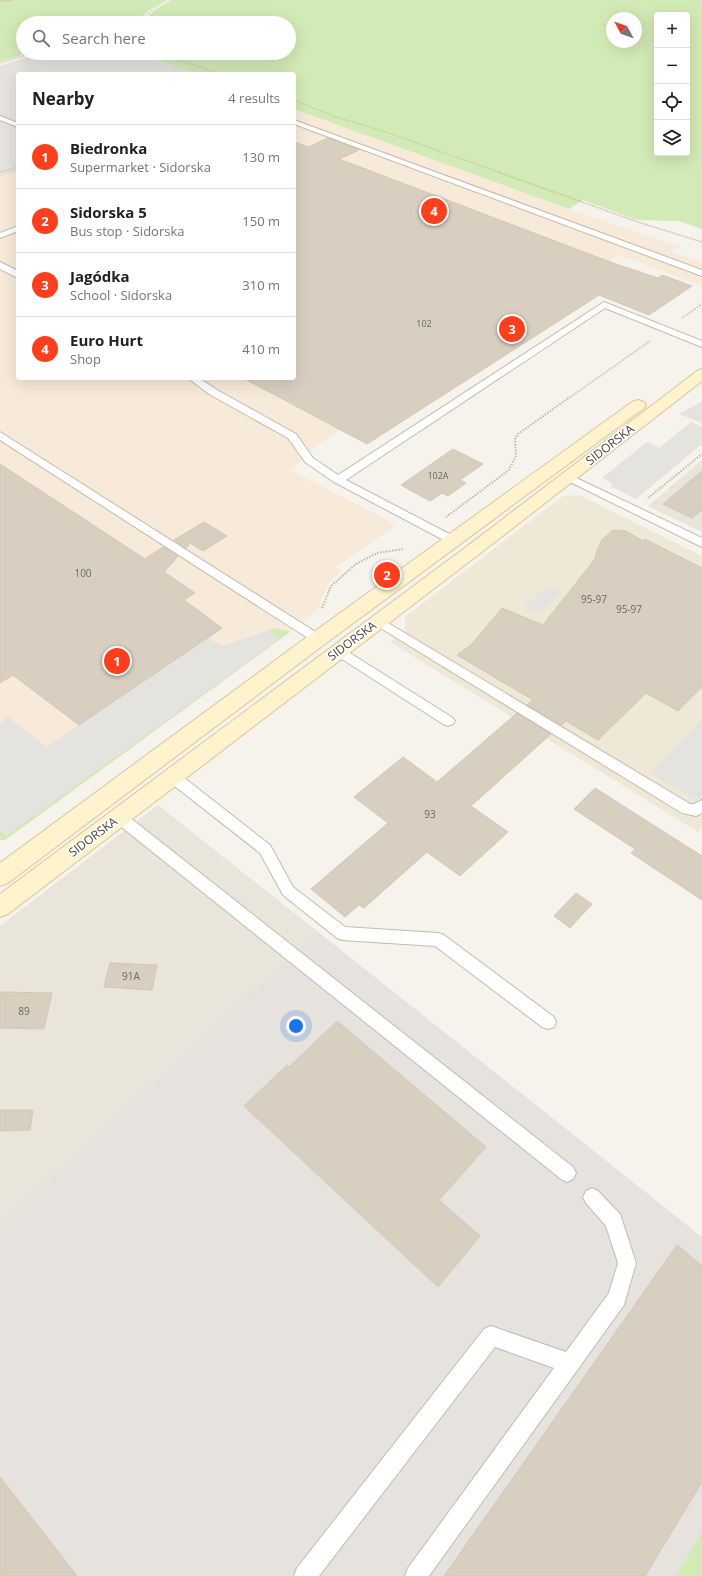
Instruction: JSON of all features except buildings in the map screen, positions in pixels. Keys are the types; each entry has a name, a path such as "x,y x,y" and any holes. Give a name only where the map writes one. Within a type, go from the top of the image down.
{"street":[{"name":"SIDORSKA","path":"0,907 472,551 559,473 589,441 702,358"},
{"name":"SIDORSKA","path":"0,876 318,639 453,541 559,473 611,444 702,374"},
{"path":"589,441 611,444"},
{"path":"453,541 472,551"},
{"path":"359,610 378,621"},
{"path":"318,639 338,651"},
{"path":"153,762 173,777"},
{"path":"100,801 119,817"}],"lane":[{"path":"0,118 16,124"},
{"path":"296,123 702,273"},
{"path":"0,129 16,124"},
{"path":"0,236 16,229"},
{"path":"0,265 16,274"},
{"path":"338,480 604,305 702,344"},
{"path":"196,380 213,392 292,436 309,460 338,480 453,541"},
{"path":"0,435 318,639"},
{"path":"559,473 702,543"},
{"path":"378,621 687,808 696,810 702,806"},
{"path":"338,651 448,721"},
{"path":"173,777 266,849 288,891 342,934 438,940 548,1022"},
{"path":"119,817 567,1173"},
{"path":"416,1576 617,1298 627,1263 614,1220 592,1197"},
{"path":"304,1576 491,1336 570,1363"}],"path":[{"path":"0,1 14,0"},
{"path":"145,16 167,0"},
{"path":"0,63 16,58"},
{"path":"178,60 216,72"},
{"path":"296,101 336,117 386,132 638,222 702,242"},
{"path":"0,172 16,168"},
{"path":"445,518 509,470 516,456 515,439 518,434 702,304"},
{"path":"634,510 702,454"},
{"path":"322,609 331,586 356,564 377,553 406,548"}],"shaded area":[{"path":"18,60 158,60 191,72 16,72 16,172 0,177 0,66"},
{"path":"296,110 569,209 680,247 672,252 702,262 702,286 619,255 340,429 312,449 291,470 396,525 336,567 341,571 329,582 317,610 290,632 5,840 0,840 0,177 16,172 16,380 296,380"},
{"path":"701,402 702,423 679,414"},
{"path":"691,422 702,427 702,444 636,499 610,486 613,484 602,478 647,442 659,448"},
{"path":"702,460 702,532 648,506"},
{"path":"580,495 702,556 702,827 698,832 390,642 405,630 405,617 563,496"},
{"path":"548,586 562,593 538,614 524,606"},
{"path":"266,631 279,639 6,836 0,830 0,723 8,717 47,747 208,638 222,646"},
{"path":"702,719 702,795 697,801 650,773"},
{"path":"158,805 317,931 0,1223 0,926"},
{"path":"317,931 702,1237 702,1531 675,1576 0,1576 0,1223"}],"green space":[{"path":"0,0 165,0 143,16 16,16 16,57 0,62"},
{"path":"171,0 702,0 702,229 679,221 637,220 583,200 569,209 296,110 296,72 191,72 158,60 296,60 296,16 149,16 153,11"},
{"path":"274,628 290,632 5,840 0,840 0,830 6,835 278,639 266,631"},
{"path":"702,1531 702,1576 675,1576"}],"place":[{"name":"Euro Hurt","path":"434,211"},
{"name":"Jagódka","path":"512,329"},
{"name":"Sidorska 5","path":"387,575"},
{"name":"Biedronka","path":"117,661"}]}
